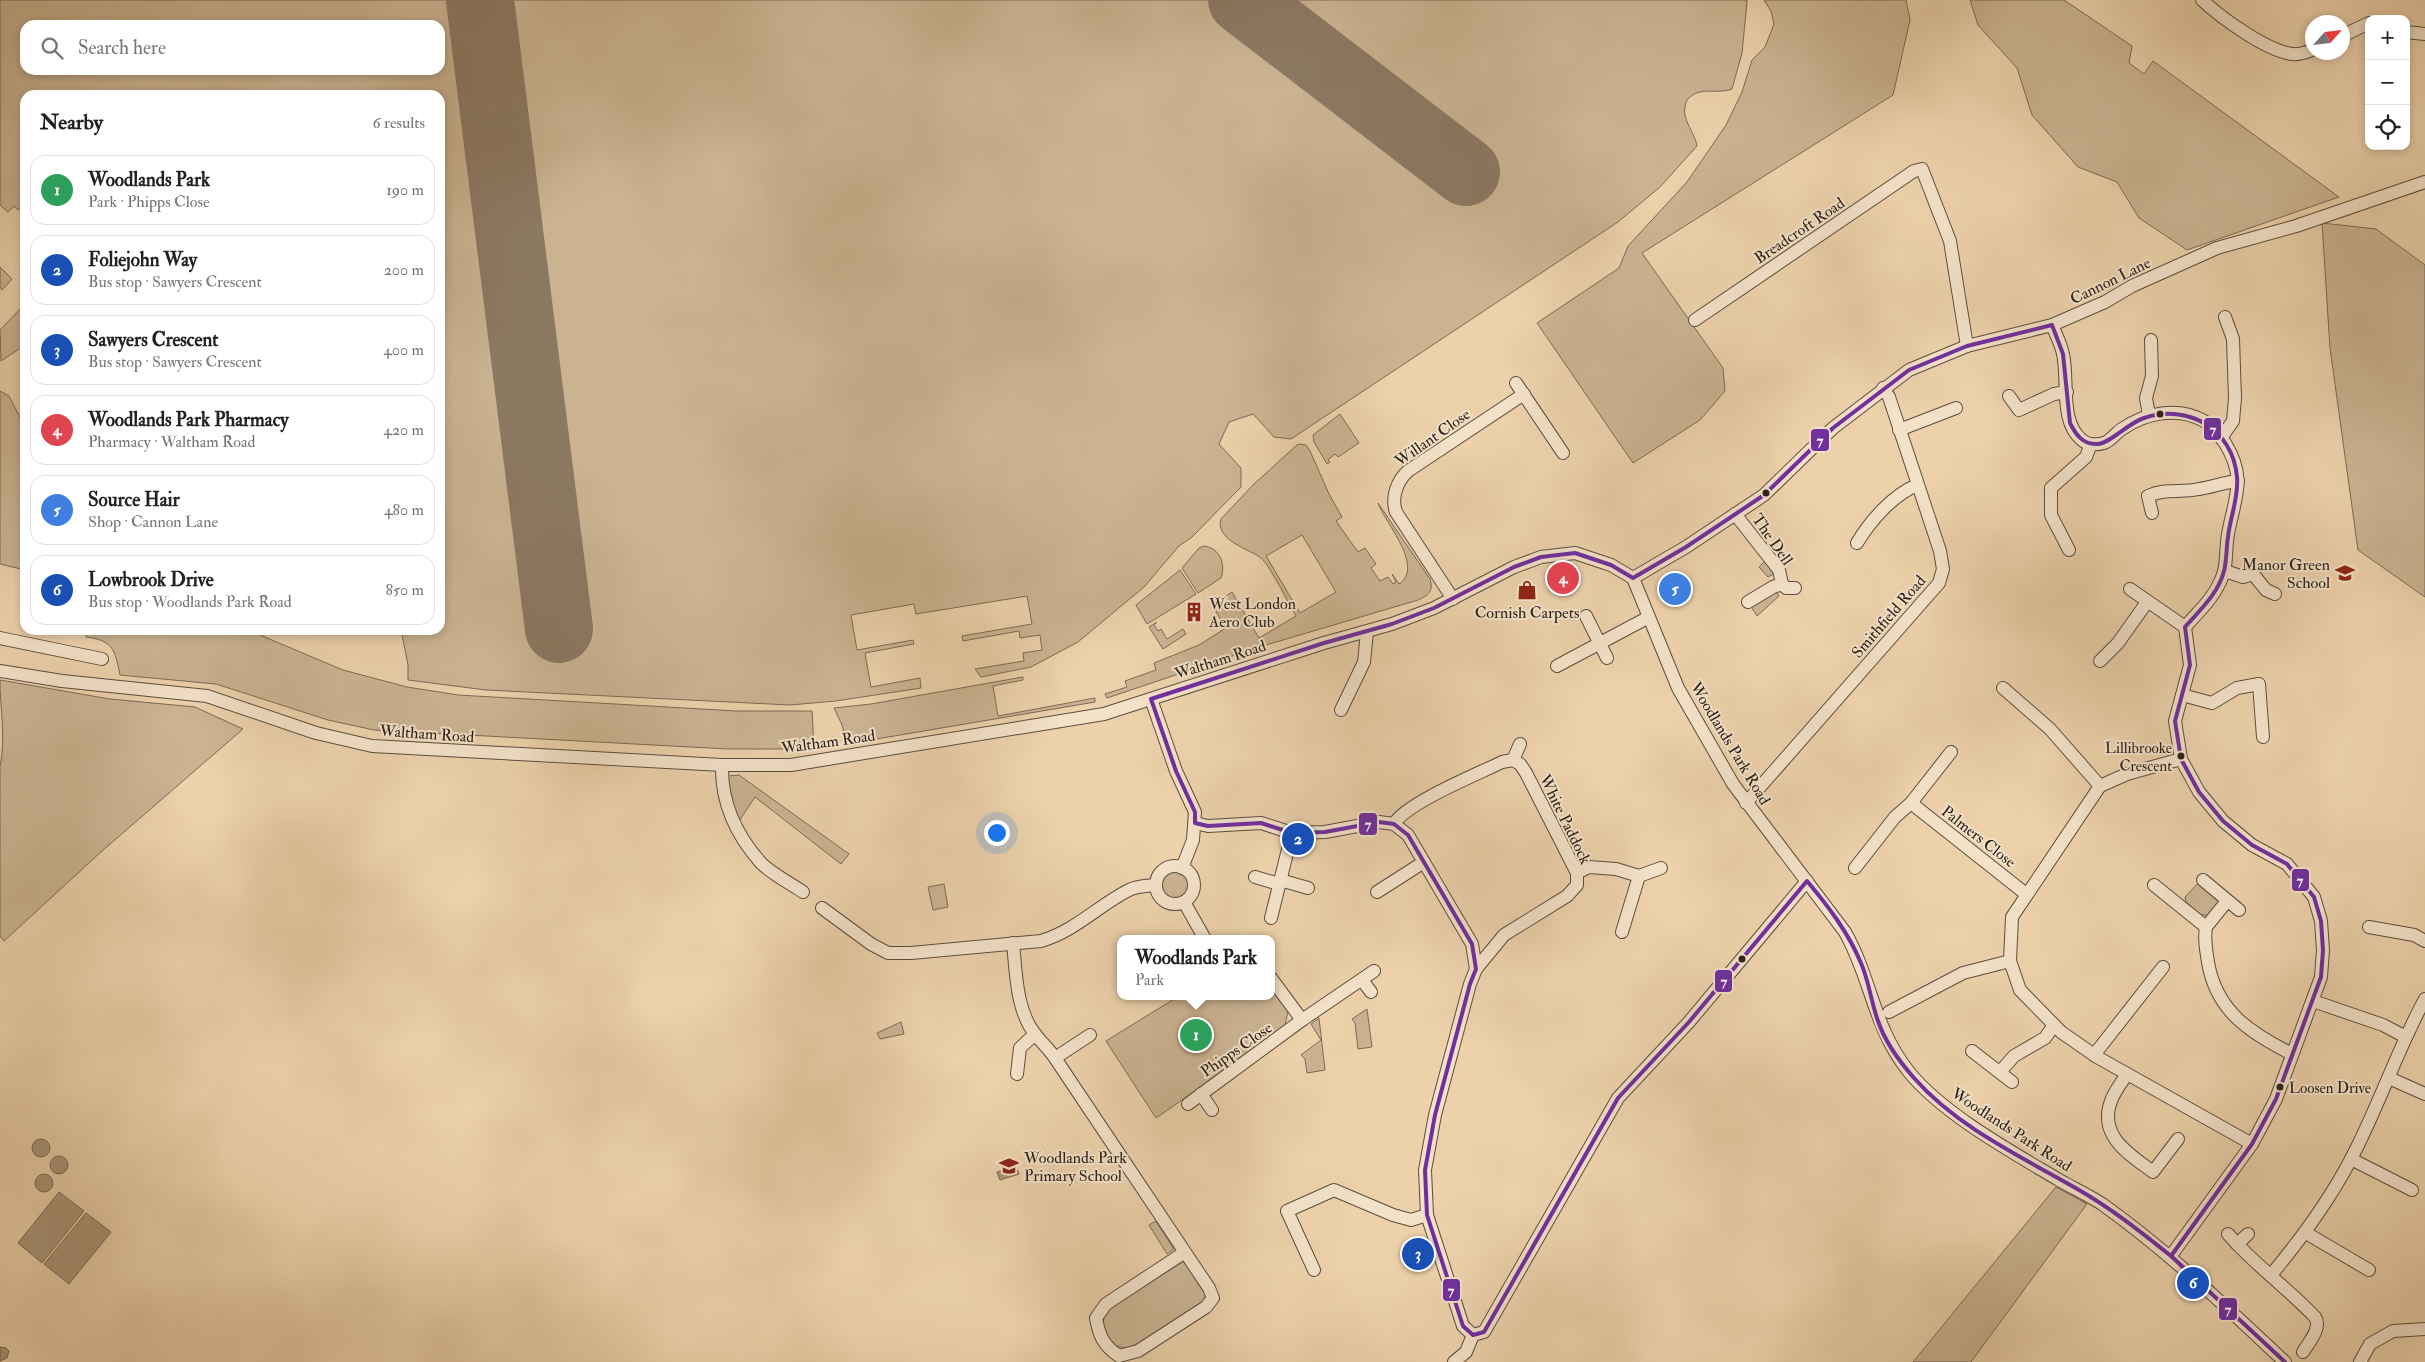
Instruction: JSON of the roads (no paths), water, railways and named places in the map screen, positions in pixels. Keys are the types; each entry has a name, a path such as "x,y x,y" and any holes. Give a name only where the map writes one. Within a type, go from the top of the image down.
{"street":[{"path":"2202,0 2251,36 2278,50 2294,54 2305,52"},
{"path":"2350,32 2365,26"},
{"path":"2410,32 2425,34"},
{"name":"Breadcroft Road","path":"1696,320 1914,172 1922,169 1950,241 1967,346"},
{"name":"Cannon Lane","path":"1633,578 1686,547 1764,494 1833,428 1909,370 1967,346 2052,325 2105,302 2132,286 2217,248 2296,226 2425,182"},
{"path":"2221,438 2232,421 2235,398 2233,340 2225,317"},
{"path":"2052,325 2063,354 2067,392 2066,415 2082,441 2091,444 2104,443 2122,428 2150,415 2179,413 2205,421 2221,438 2235,460 2238,481 2236,501 2228,535 2225,571 2204,607 2185,627"},
{"path":"2150,415 2146,398 2152,376 2152,340"},
{"path":"1516,383 1563,452"},
{"name":"Smithfield Road","path":"1746,803 1939,583 1943,569 1940,551 1889,397 1883,388"},
{"path":"2009,396 2019,410 2054,394 2067,392"},
{"name":"Willant Close","path":"1453,599 1396,512 1394,502 1396,489 1400,478 1408,471 1524,394"},
{"path":"1899,430 1956,408"},
{"path":"2069,550 2052,516 2052,488 2086,457 2091,444"},
{"path":"2152,513 2148,496 2160,490 2198,489 2223,482 2238,481"},
{"path":"1857,543 1867,526 1907,489 1917,485"},
{"name":"The Dell","path":"1735,514 1779,570 1782,584 1786,588 1795,588"},
{"name":"Waltham Road","path":"0,672 62,681 207,696 316,733 372,746 722,764 791,765 1104,714 1296,652 1367,632 1453,599 1514,567 1541,557 1575,553 1611,565 1633,578"},
{"path":"2225,571 2243,576 2253,574 2266,590 2275,594"},
{"name":"Woodlands Park Road","path":"1633,578 1678,688 1746,803 1834,916 1854,948 1886,1038 1896,1054 1921,1085 1975,1128 2100,1203 2170,1257 2285,1362"},
{"name":"The Dell","path":"1748,602 1773,587 1782,584"},
{"path":"2130,589 2147,602 2165,611 2185,627 2190,665 2175,721 2181,759 2199,792 2223,821 2252,845 2287,864 2314,897 2321,921 2323,950 2321,977 2276,1099 2252,1144 2170,1257"},
{"path":"2100,661 2118,643 2147,602"},
{"path":"1586,616 1607,658"},
{"path":"1557,666 1648,617"},
{"path":"1341,710 1364,662 1367,632"},
{"path":"0,638 102,658"},
{"path":"2182,695 2212,703 2237,688 2259,684 2263,737"},
{"path":"2003,688 2050,729 2100,786"},
{"path":"1151,699 1176,771 1195,812 1193,840 1182,868"},
{"path":"1394,824 1398,816 1422,802 1502,762 1513,760 1520,744"},
{"path":"1855,868 1895,817 1911,803 1951,752"},
{"path":"2181,759 2127,774 2100,786 2052,860 2026,894 2012,918 2010,961 2020,990 2054,1025 2094,1055 2252,1144"},
{"name":"White Paddock","path":"1476,969 1492,947 1504,935 1573,891 1577,885 1577,873 1526,773 1520,764 1513,760"},
{"path":"722,764 722,783 727,809 743,839 762,864 803,892"},
{"name":"Palmers Close","path":"1911,803 2026,894"},
{"path":"1195,823 1208,826 1261,823 1292,832 1325,832 1364,823 1394,824 1408,835 1472,944 1476,969 1470,984 1435,1115 1425,1170 1427,1215 1463,1326 1478,1333"},
{"path":"1271,918 1292,832"},
{"path":"1377,892 1424,862"},
{"path":"1170,867 1182,868 1187,871 1193,881 1192,893 1184,902 1178,904 1166,901 1158,892 1156,885 1160,874 1170,867"},
{"path":"1577,873 1589,867 1616,869 1639,876 1661,868"},
{"path":"1622,932 1639,876"},
{"path":"1255,877 1308,888"},
{"path":"2204,880 2227,902 2239,910"},
{"path":"1454,1362 1466,1352 1478,1333 1618,1098 1689,1022 1807,881"},
{"path":"822,908 871,944 888,953 911,953 1041,941 1056,936 1131,889 1156,885"},
{"path":"2154,885 2206,928"},
{"path":"1184,902 1203,935"},
{"path":"2227,902 2206,928 2204,938 2211,982 2220,1000 2238,1020 2292,1054"},
{"path":"2369,927 2414,935 2425,941"},
{"path":"1013,943 1023,1006 1035,1034 1056,1058 1209,1288 1212,1298 1206,1307 1138,1351 1120,1356 1107,1348 1098,1332 1096,1318 1106,1304 1185,1252"},
{"path":"1472,944 1482,948 1492,947"},
{"path":"1889,1012 1906,995 1963,973 2010,961"},
{"path":"2094,1055 2163,967"},
{"name":"Phipps Close","path":"1188,1104 1302,1020 1374,971"},
{"path":"1362,980 1371,992"},
{"path":"1275,983 1302,1020"},
{"path":"2271,1275 2306,1233 2351,1159 2389,1078 2404,1036 2425,998"},
{"path":"2313,1001 2383,1025 2404,1036"},
{"path":"2000,1072 2014,1056 2045,1038 2054,1025"},
{"path":"1017,1074 1020,1048 1035,1034"},
{"path":"1056,1058 1090,1036"},
{"path":"1972,1051 2012,1082"},
{"path":"2127,1074 2111,1101 2108,1122 2116,1142 2153,1172 2178,1139"},
{"path":"2389,1078 2425,1094"},
{"path":"1202,1094 1212,1110"},
{"path":"2351,1159 2412,1190"},
{"path":"1314,1270 1287,1212 1334,1190 1393,1215 1411,1220 1427,1215"},
{"path":"2306,1233 2359,1260 2369,1270"},
{"path":"2248,1234 2233,1239 2259,1267 2271,1275 2318,1322 2304,1352"},
{"path":"2360,1362 2370,1344 2393,1331 2425,1329"}],"place":[{"name":"Manor Green School","path":"2345,573"},
{"name":"Woodlands Park Pharmacy","path":"1563,578"},
{"name":"Source Hair","path":"1675,589"},
{"name":"Cornish Carpets","path":"1527,590"},
{"name":"West London Aero Club","path":"1194,612"},
{"name":"Lillibrooke Crescent","path":"2181,756"},
{"name":"Foliejohn Way","path":"1298,839"},
{"name":"Woodlands Park","path":"1196,1035"},
{"name":"Loosen Drive","path":"2280,1087"},
{"name":"Woodlands Park Primary School","path":"1009,1166"},
{"name":"Sawyers Crescent","path":"1418,1254"},
{"name":"Lowbrook Drive","path":"2193,1283"}]}
